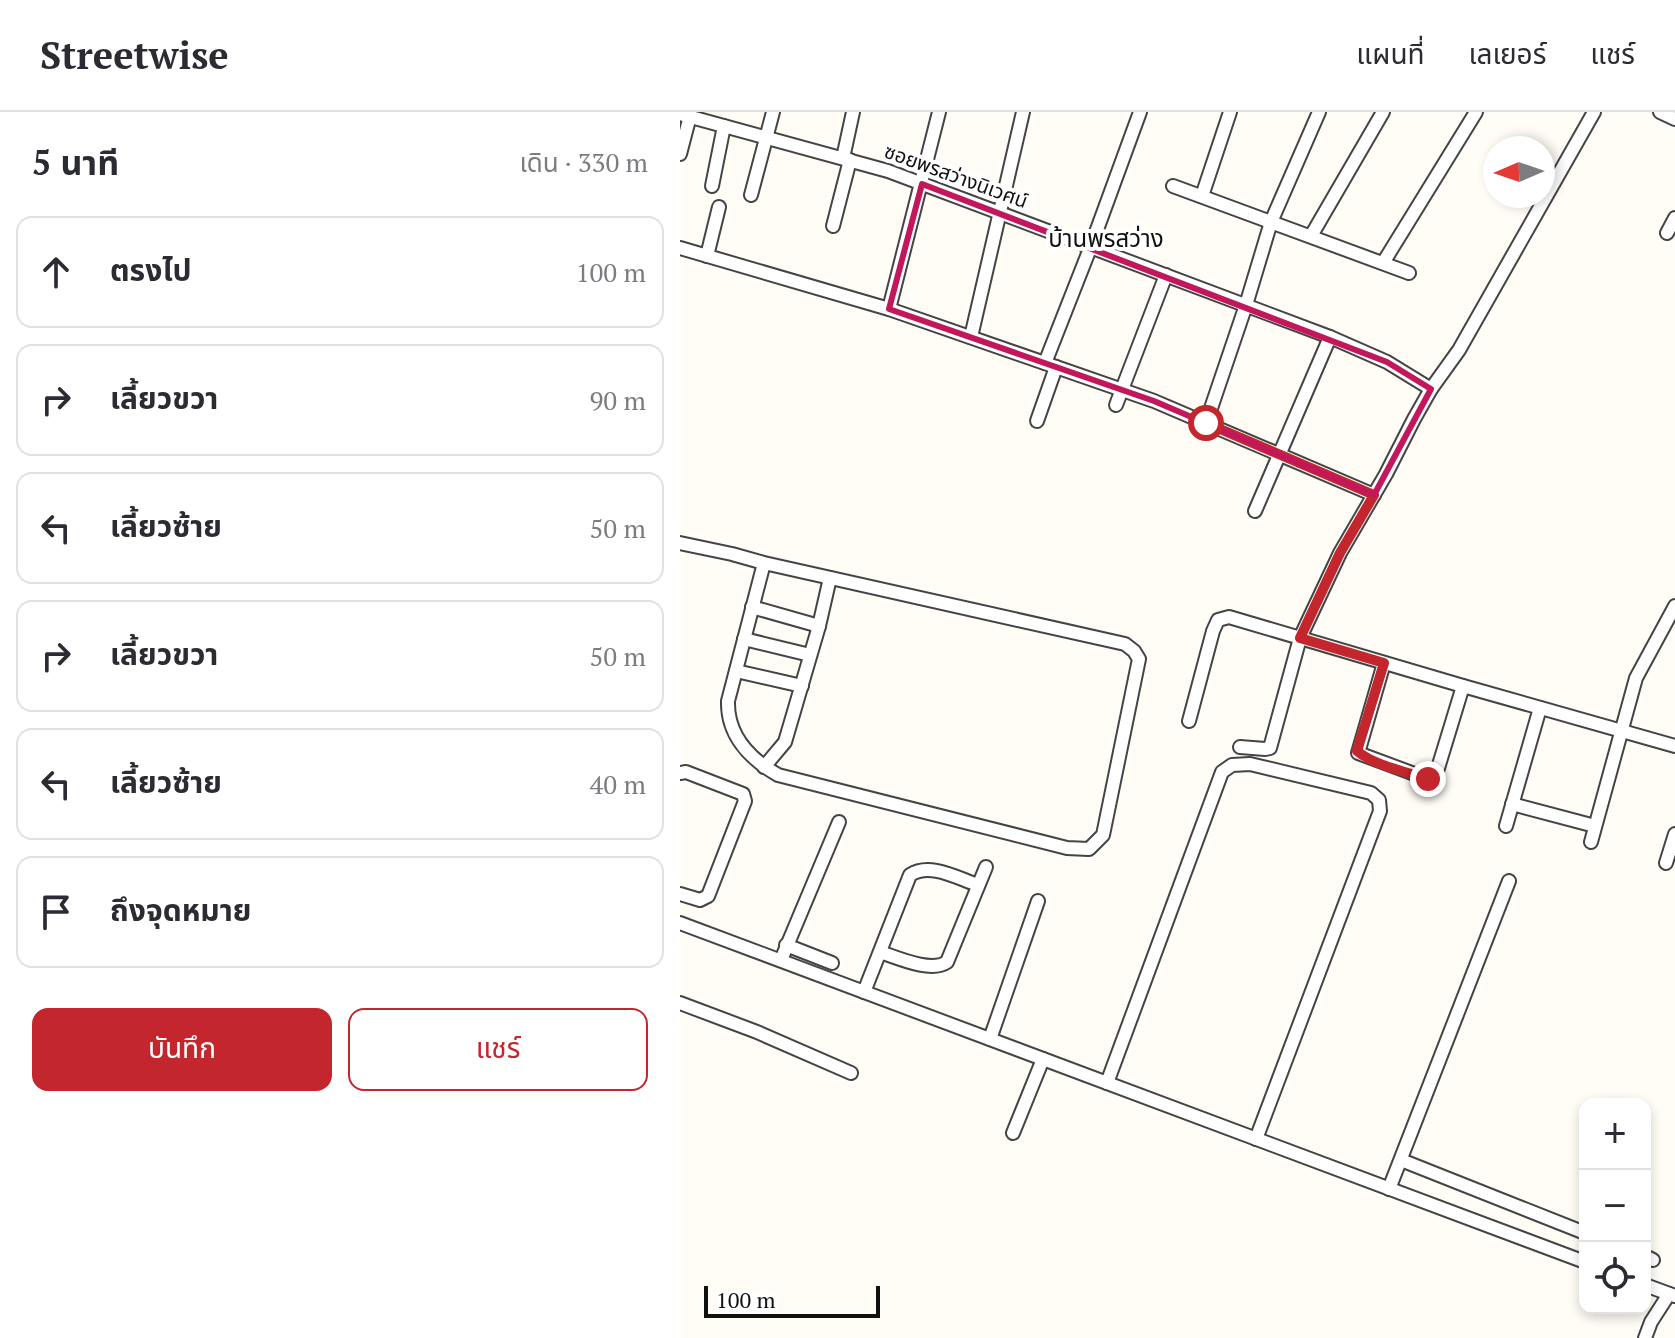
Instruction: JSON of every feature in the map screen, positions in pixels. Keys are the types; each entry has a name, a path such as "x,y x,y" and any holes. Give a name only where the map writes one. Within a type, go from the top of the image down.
{"street":[{"path":"751,195 773,112"},
{"path":"833,226 853,112"},
{"path":"889,309 939,112"},
{"path":"971,337 1023,112"},
{"path":"1037,421 1051,365 1140,112"},
{"path":"1202,196 1230,112"},
{"path":"1206,423 1271,222 1319,112"},
{"path":"1311,236 1383,112"},
{"path":"1383,263 1476,112"},
{"path":"1240,747 1270,748 1300,638 1340,553 1431,389 1459,350 1594,112"},
{"path":"1660,112 1675,119"},
{"path":"680,154 684,114"},
{"name":"ซอยพรสว่างนิเวศน์","path":"684,114 888,171 1330,337 1387,362 1431,389"},
{"path":"712,186 724,126"},
{"path":"1173,186 1409,273"},
{"path":"707,256 719,207"},
{"path":"1667,233 1675,218"},
{"path":"680,248 889,309 1154,401 1374,495"},
{"path":"1116,405 1166,275"},
{"path":"1255,511 1330,337"},
{"path":"680,543 1125,644 1139,659 1103,835 1089,849 1067,848 778,775 764,767 743,749 727,714 764,563"},
{"path":"764,767 785,742 830,578"},
{"path":"1591,842 1636,678 1675,606"},
{"path":"752,607 819,626"},
{"path":"1189,721 1213,631 1218,620 1229,617 1675,746"},
{"path":"1662,630 1675,637"},
{"path":"744,639 810,655"},
{"path":"1384,663 1357,751 1428,779 1435,778 1463,686"},
{"path":"736,671 802,686"},
{"path":"1506,826 1540,708"},
{"path":"1107,1083 1222,772 1232,765 1250,764 1371,793 1379,800 1380,811 1256,1139"},
{"path":"680,773 686,772 743,794 745,801 708,896 700,900 680,894"},
{"path":"1512,804 1595,826"},
{"path":"781,960 839,822"},
{"path":"1666,863 1675,834"},
{"path":"880,952 927,966 940,967 947,962 986,867"},
{"path":"864,992 910,875 918,869 928,869 978,885"},
{"path":"1389,1189 1509,881"},
{"path":"990,1039 1038,901"},
{"path":"680,923 1579,1260"},
{"path":"786,945 832,963"},
{"path":"680,1003 851,1073"},
{"path":"1013,1133 1043,1059"},
{"path":"1401,1160 1579,1231"},
{"path":"1645,1338 1651,1322 1672,1295 1651,1287"}],"highlighted area":[{"path":"922,184 1387,362 1431,389 1374,495 1154,401 889,309"}],"district":[{"name":"บ้านพรสว่าง","path":"1106,239"}],"route":[{"path":"1206,423 1374,495 1340,553 1300,638 1384,663 1357,751 1428,779"}]}
